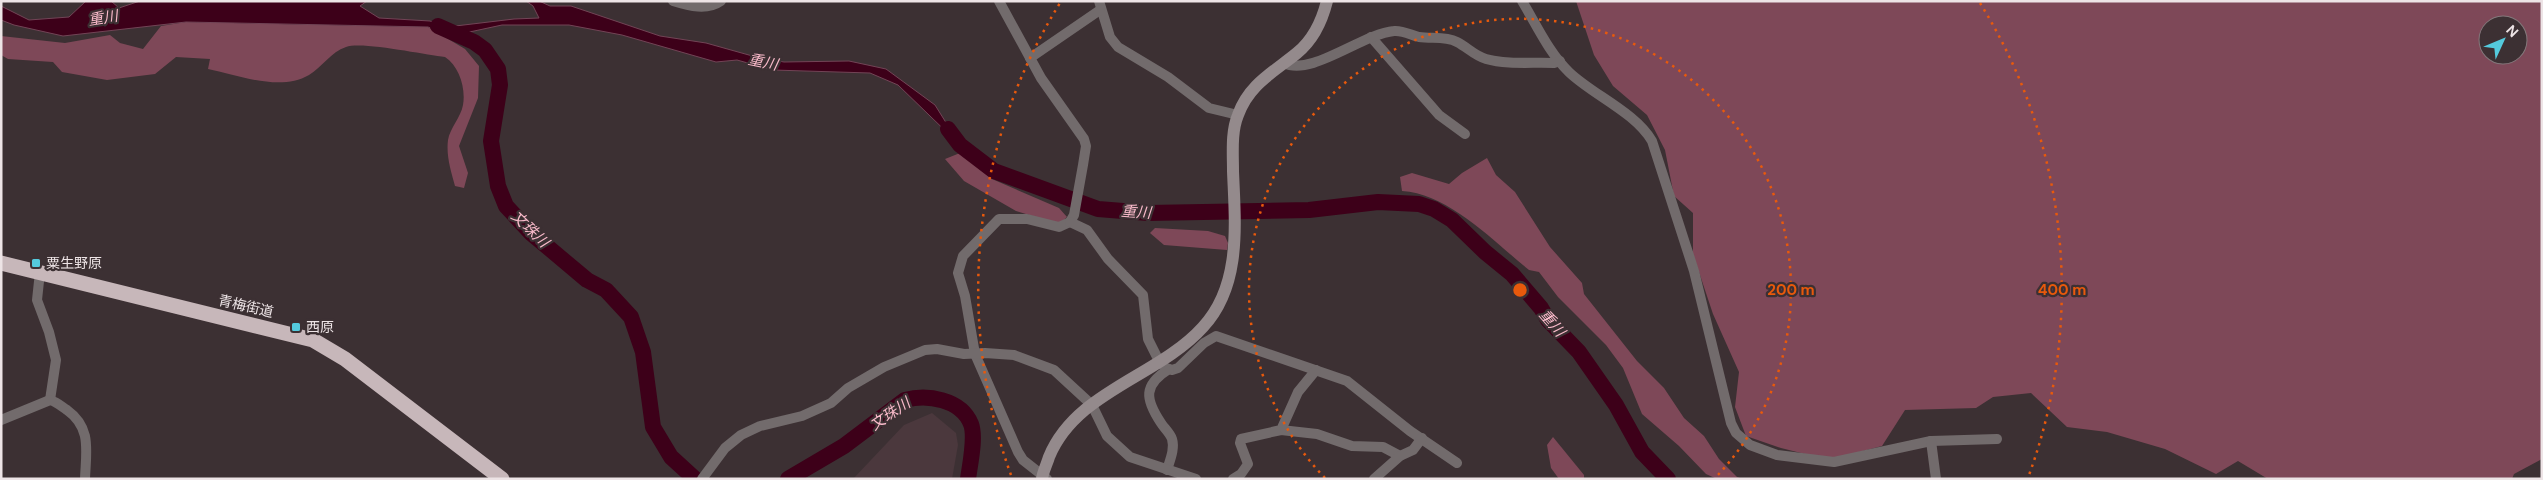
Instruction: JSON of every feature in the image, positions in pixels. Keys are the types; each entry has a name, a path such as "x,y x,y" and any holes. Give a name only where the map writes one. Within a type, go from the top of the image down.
{"highway":[{"name":"青梅街道","path":"1,263 313,340 346,359 502,479"}],"street":[{"path":"673,1 699,7 709,7 721,1"},
{"path":"999,1 1041,78 1084,139 1086,146 1072,219 1059,228 1027,219 999,219 963,256 958,273 965,296 974,354 1023,460 1044,478 1054,446 1066,428 1092,405 1164,365 1178,368 1204,343 1216,336 1293,364 1316,370 1354,386 1458,464"},
{"path":"1167,470 1173,447 1171,437 1154,413 1149,400 1151,384 1164,365 1214,312 1228,283 1235,231 1233,151 1238,115 1257,84 1309,41 1323,15 1327,1"},
{"path":"1522,1 1560,61 1570,73 1643,128 1652,141 1694,271 1731,423 1742,440 1777,455 1834,462 1931,441 1997,439"},
{"path":"1030,58 1099,6 1110,37 1118,47 1168,77 1209,108 1238,115"},
{"path":"1284,63 1300,67 1321,60 1371,37 1395,30 1420,37 1446,38 1456,41 1478,56 1492,60 1554,63 1560,61"},
{"path":"1371,37 1438,115 1465,134"},
{"path":"1072,219 1087,230 1108,259 1143,294 1148,339 1164,365"},
{"path":"40,272 37,300 49,332 56,360 50,400"},
{"path":"702,479 719,455 741,435 760,426 802,416 831,403 848,388 884,366 925,350 1014,355 1054,370 1092,405 1113,444 1130,457 1196,479"},
{"path":"1281,430 1298,392 1316,370"},
{"path":"3,418 50,400"},
{"path":"50,400 78,418 86,437 85,479"},
{"path":"1233,479 1241,474 1248,464 1240,443 1241,439 1281,430 1317,434 1352,446 1383,447 1400,456"},
{"path":"1374,479 1400,456 1413,450 1422,438"},
{"path":"1931,441 1936,479"}],"shaded area":[{"path":"1576,1 2542,1 2542,459 2514,474 2512,479 2268,479 2238,461 2216,474 2165,449 2107,432 2067,427 2031,393 1993,397 1976,408 1905,410 1882,446 1829,460 1781,448 1746,436 1735,407 1739,372 1713,314 1693,254 1693,213 1674,196 1665,150 1647,115 1613,86 1594,55"},
{"path":"186,22 428,27 465,49 479,66 478,98 459,146 468,173 464,188 455,186 449,163 448,140 462,109 464,98 458,72 445,57 379,47 346,47 336,52 309,75 298,80 272,82 259,81 208,69 210,59 176,57 155,74 107,80 62,72 53,62 8,59 1,55 1,36 65,43 110,35 120,43 143,49 161,26"},
{"path":"960,153 992,179 1059,208 1067,217 1059,224 1016,211 964,181 945,159"},
{"path":"1487,158 1496,175 1515,192 1550,247 1582,283 1584,294 1637,361 1664,388 1684,418 1704,436 1719,459 1737,477 1743,479 1717,479 1706,474 1679,446 1642,414 1623,368 1606,345 1558,297 1539,272 1529,270 1470,221 1453,210 1419,194 1402,191 1400,177 1412,173 1449,184 1462,173"},
{"path":"1155,228 1208,231 1225,236 1228,243 1227,250 1164,245 1150,233"},
{"path":"932,413 956,433 958,445 952,479 853,479 904,425"},
{"path":"1553,437 1584,475 1584,479 1559,479 1551,468 1547,445"}],"water":[{"path":"86,1 111,1 119,8 140,1 367,1 360,6 379,18 430,21 447,27 539,18 533,6 526,1 539,1 550,6 571,6 660,36 706,43 756,57 784,62 849,61 886,69 935,105 960,145 898,85 870,73 773,70 737,60 716,62 622,35 569,25 502,25 451,36 428,27 186,22 63,36 14,25 1,20 1,6 29,20 69,17"}],"waterway":[{"name":"文珠川","path":"438,26 474,42 485,50 498,69 500,85 491,141 498,186 506,206 531,233 587,280 606,290 631,317 643,352 653,427 671,457 695,479"},
{"name":"重川","path":"948,129 960,145 994,171 1098,209 1148,213 1309,210 1378,202 1419,204 1434,209 1452,220 1485,252 1512,274 1541,308 1548,320 1579,352 1616,405 1642,452 1668,479"},
{"name":"文珠川","path":"788,479 844,446 905,400 914,398 942,400 960,409 966,416 971,424 973,443 968,479"}],"place":[{"name":"粟生野原","path":"36,263"},
{"name":"西原","path":"296,327"}]}
